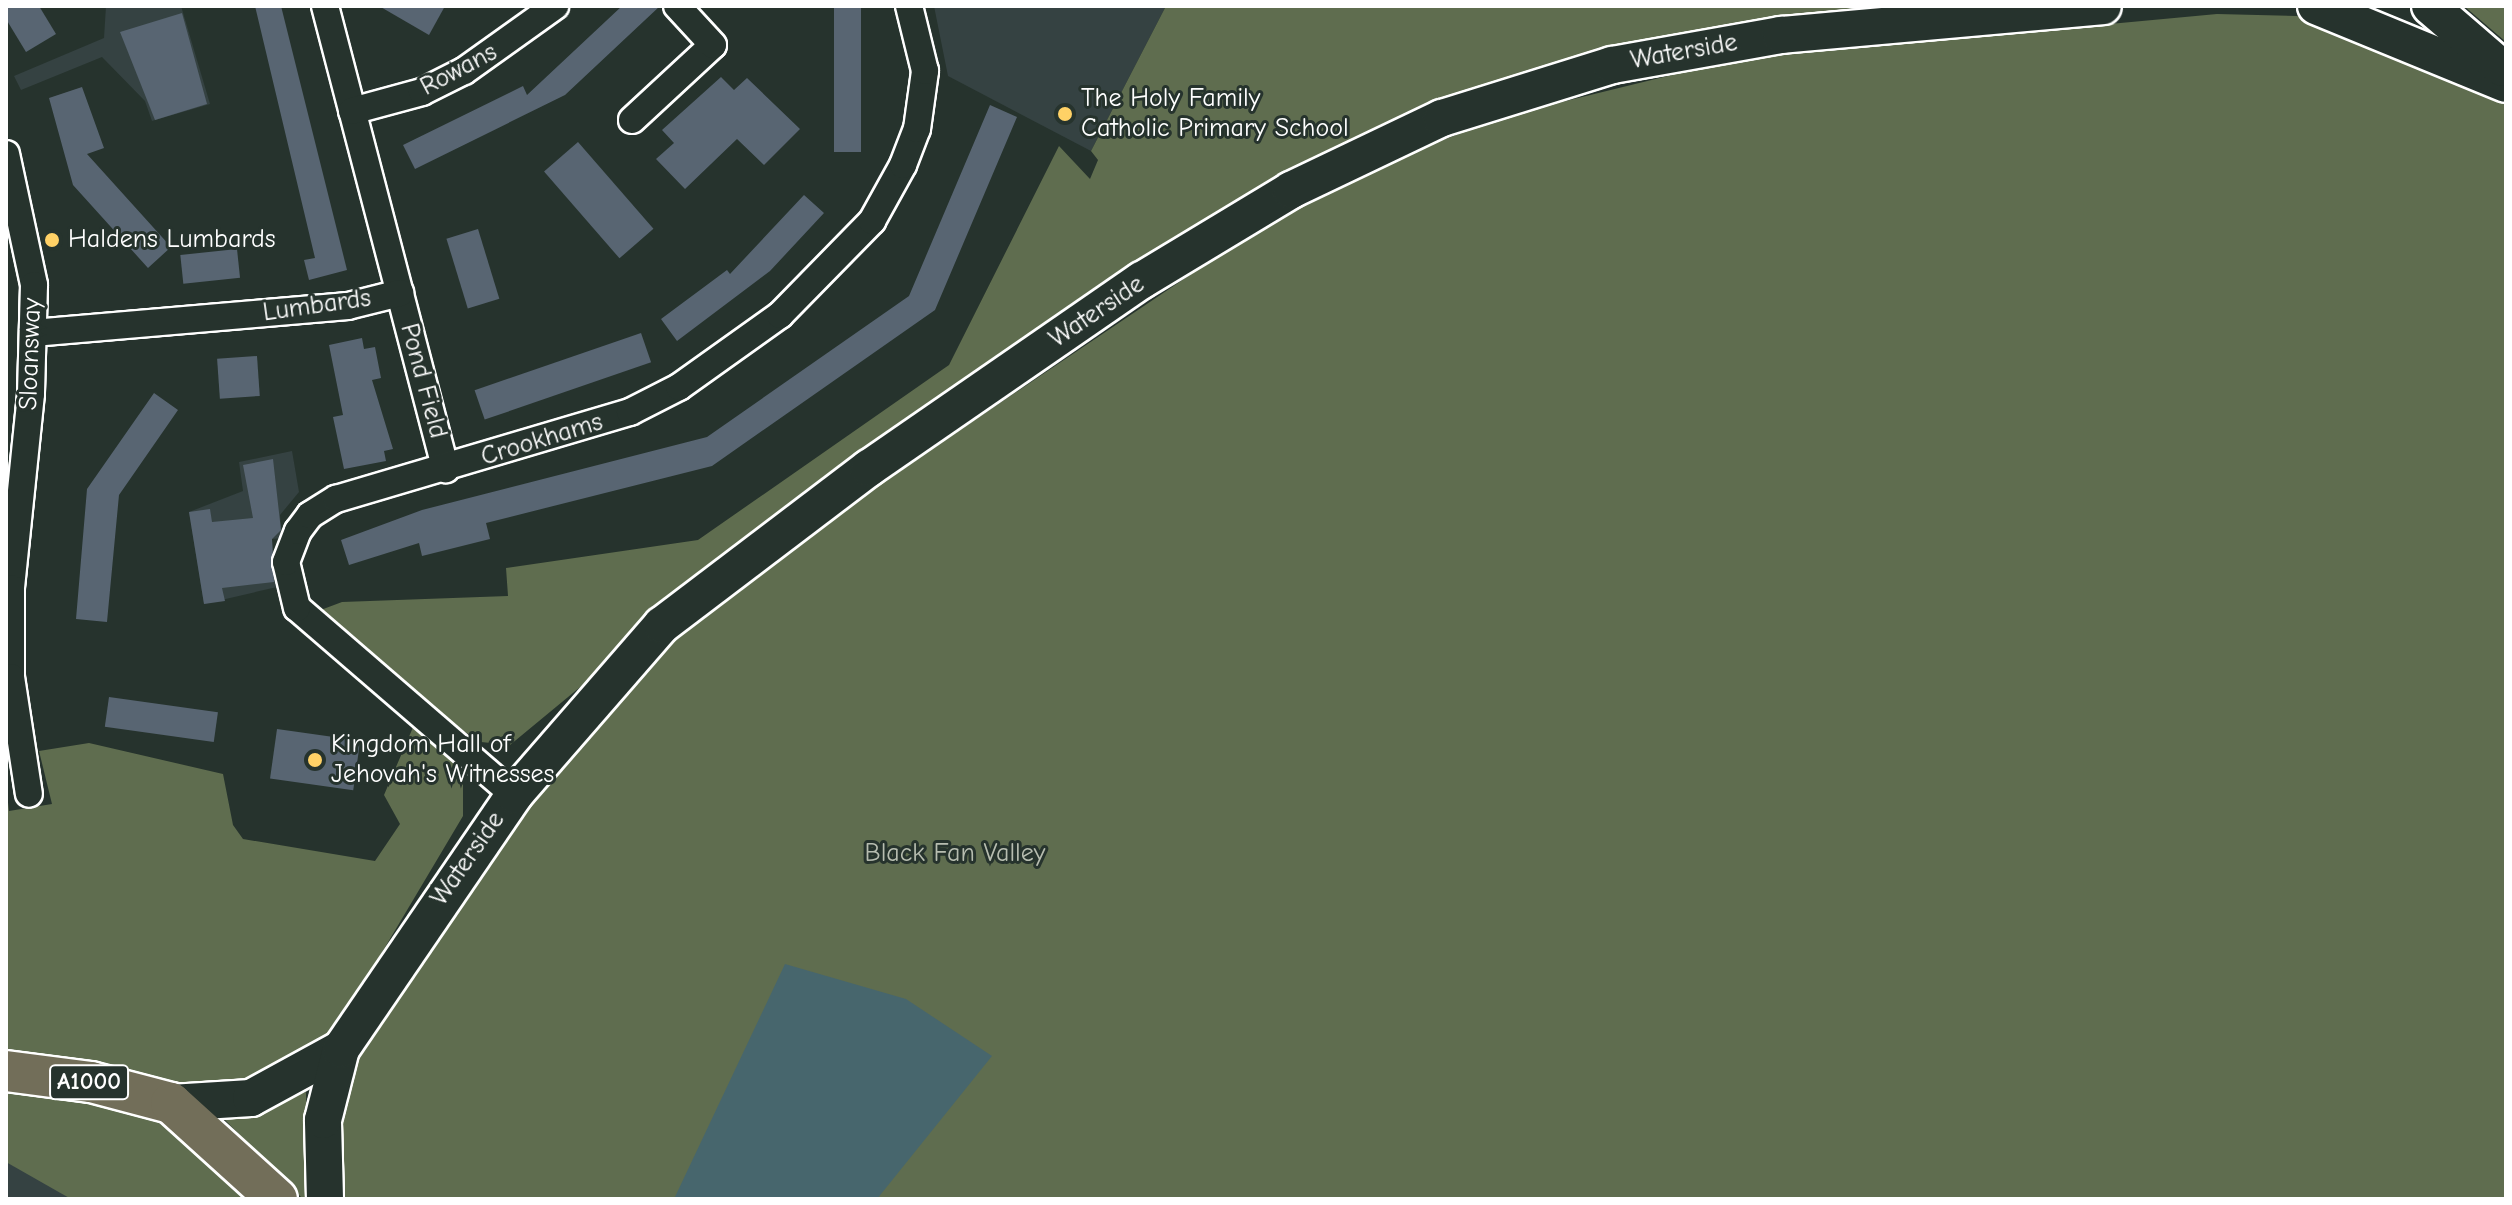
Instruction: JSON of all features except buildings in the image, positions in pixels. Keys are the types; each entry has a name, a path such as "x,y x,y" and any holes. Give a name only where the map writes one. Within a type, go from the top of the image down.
{"main road":[{"name":"Waterside","path":"325,1199 323,1120 341,1049 514,795 662,625 895,450 1142,280 1291,190 1442,118 1612,65 1781,35 2103,6"},
{"path":"2316,6 2506,84"},
{"path":"2430,6 2506,71"},
{"name":"Waterside","path":"171,1103 251,1098 341,1049"},
{"name":"A1000","path":"6,1071 91,1082 171,1103 277,1199"}],"street":[{"name":"Lumbards","path":"33,333 348,306 400,293 325,6"},
{"name":"Rowans","path":"352,111 422,92 464,71 555,6"},
{"path":"632,120 713,45 677,6"},
{"name":"Crookhams","path":"514,795 297,608 287,580 291,547 321,506 552,439 679,387 780,315 872,221 917,129 925,71 909,6"},
{"name":"Sloansway","path":"6,154 29,251 33,333 10,535 11,677 29,794"},
{"name":"Pond Field","path":"400,293 446,469"}],"shaded area":[{"path":"106,6 181,6 210,104 152,121 145,101 102,57 21,90 14,76 104,38"},
{"name":"The Holy Family Catholic Primary School","path":"934,6 1166,6 1091,151 948,76"},
{"path":"292,451 299,492 280,515 282,538 272,539 277,587 204,604 189,512 243,491 239,462"},
{"path":"6,1162 13,1162 71,1199 6,1199"}],"green space":[{"path":"1166,6 1975,6 1774,26 1380,135 635,631 585,683 510,745 481,742 462,730 318,611 342,602 508,596 506,568 698,540 949,365 1059,146 1090,179 1098,160 1091,151"},
{"path":"2464,6 2506,6 2506,42"},
{"name":"Black Fan Valley","path":"2217,14 2297,16 2385,40 2506,104 2506,1199 335,1199 329,1152 354,1056 492,847 619,695 698,616 807,533 1264,225 1388,160 1513,114 1737,59"},
{"path":"414,725 451,759 463,779 463,816 337,1028 310,1058 251,1088 191,1087 67,1060 6,1057 6,785 9,811 52,804 39,751 89,743 223,774 233,825 243,839 375,861 400,824 384,795"},
{"path":"6,1088 134,1109 196,1144 258,1199 71,1199 6,1162"},
{"path":"306,1092 308,1197 302,1198 224,1119"}],"water":[{"path":"785,964 906,999 992,1056 877,1199 674,1199"}],"place":[{"name":"The Holy Family Catholic Primary School","path":"1065,114"},
{"name":"Haldens Lumbards","path":"52,240"},
{"name":"Kingdom Hall of Jehovah's Witnesses","path":"315,760"}]}
